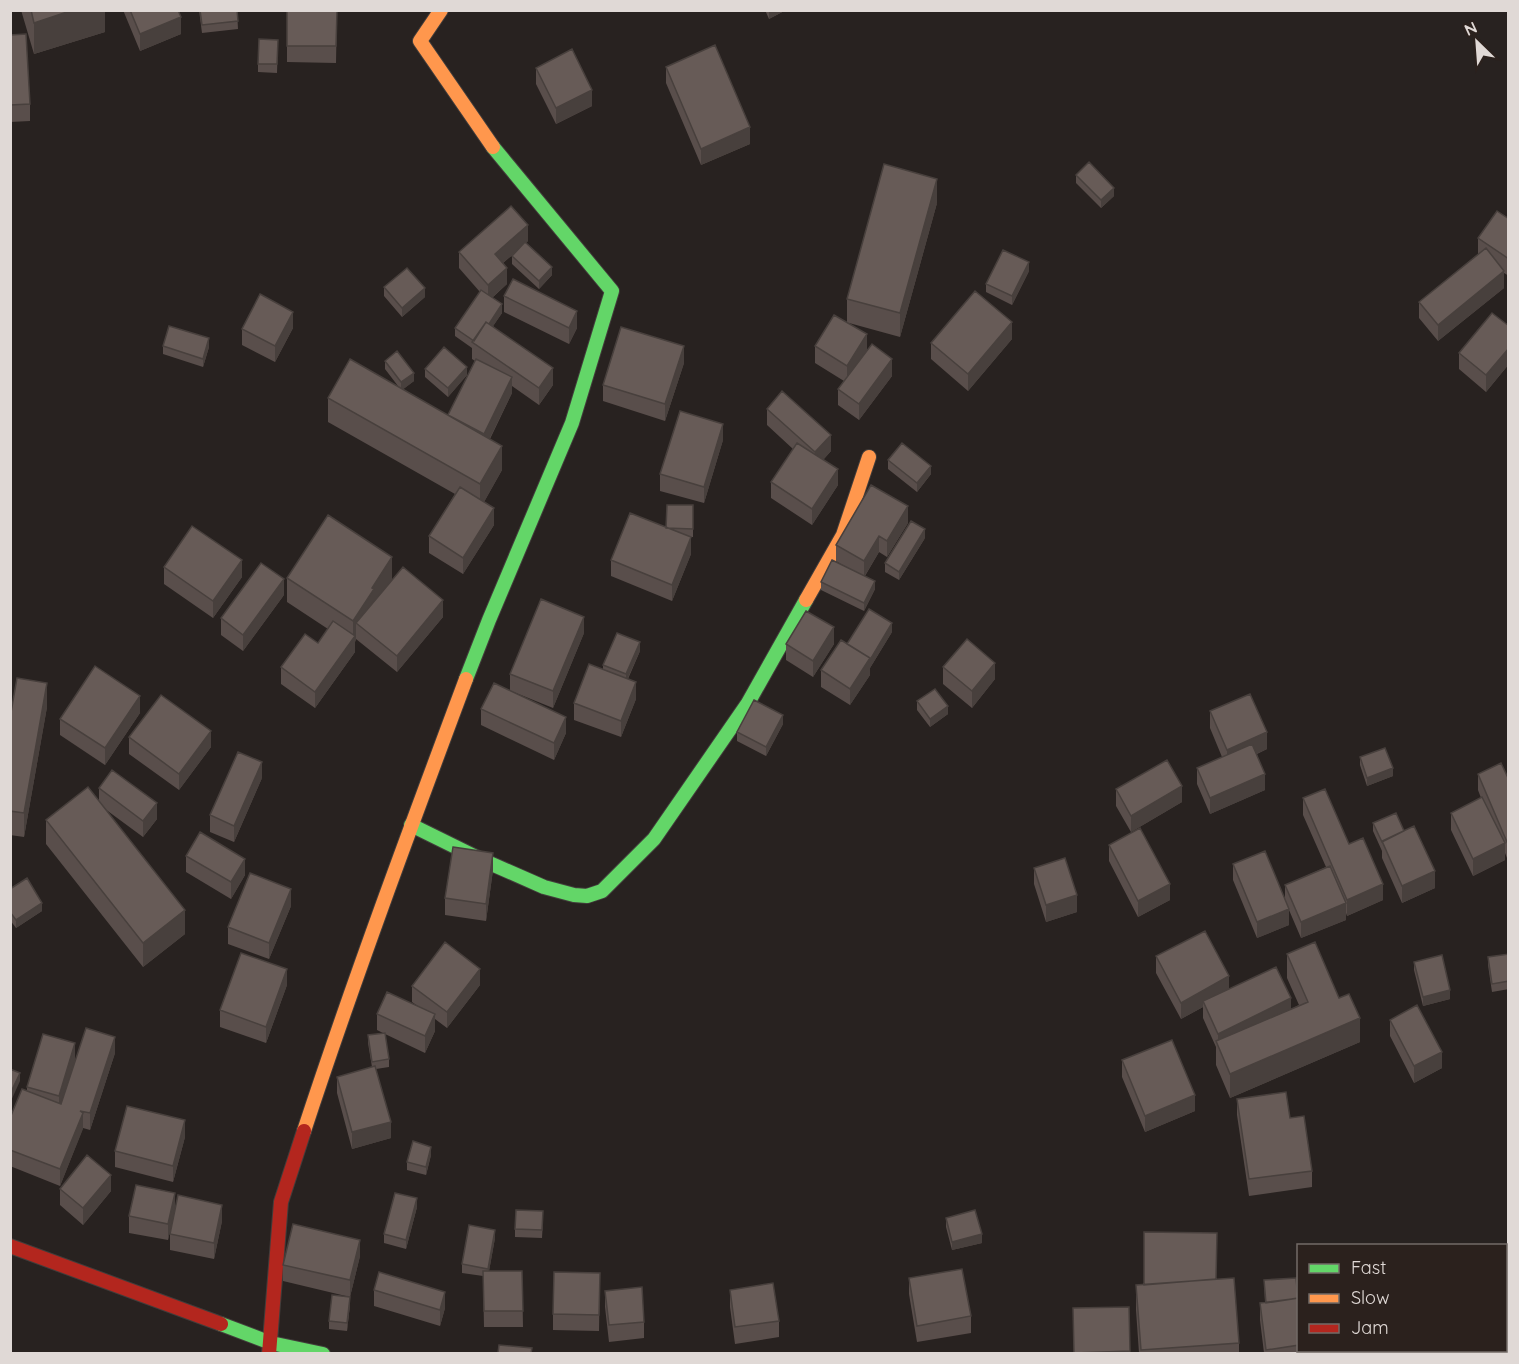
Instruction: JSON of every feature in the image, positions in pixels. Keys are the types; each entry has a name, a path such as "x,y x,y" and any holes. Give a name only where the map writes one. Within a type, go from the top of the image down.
{"street":[{"path":"270,1348 281,1202 328,1056 411,825 489,620 572,423 612,291 500,157 420,41 441,10"},
{"path":"411,825 544,887 587,896 602,891 654,839 748,703 843,535 869,457"},
{"path":"10,1246 270,1348 323,1353"}],"building":[{"path":"31,10 73,10 34,23"},
{"path":"130,10 178,10 181,17 140,34"},
{"path":"200,10 237,10 238,21 202,25"},
{"path":"287,10 337,10 336,46 287,46"},
{"path":"26,34 30,104 10,105 10,35"},
{"path":"259,39 278,40 277,64 258,64"},
{"path":"715,45 750,127 701,149 666,67"},
{"path":"572,49 592,90 556,108 536,68"},
{"path":"1089,162 1114,188 1101,200 1076,175"},
{"path":"884,164 937,179 900,313 847,299"},
{"path":"511,206 528,225 495,254 507,268 488,285 459,252"},
{"path":"1497,211 1509,219 1509,259 1478,238"},
{"path":"525,242 552,267 539,281 512,256"},
{"path":"1486,248 1504,271 1438,325 1419,302"},
{"path":"1003,250 1029,262 1012,296 986,284"},
{"path":"407,268 425,288 402,308 384,287"},
{"path":"513,279 577,311 569,328 504,296"},
{"path":"481,290 502,304 489,324 486,322 474,341 455,328"},
{"path":"975,291 1012,322 968,374 931,343"},
{"path":"260,294 293,312 275,346 242,329"},
{"path":"1492,313 1509,326 1509,348 1486,375 1459,353"},
{"path":"834,315 867,334 847,366 815,346"},
{"path":"486,322 553,368 539,388 472,342"},
{"path":"169,326 209,338 203,359 163,346"},
{"path":"621,327 684,346 665,404 603,385"},
{"path":"872,344 892,359 859,404 838,389"},
{"path":"444,347 467,367 448,388 425,369"},
{"path":"397,351 414,373 401,382 385,361"},
{"path":"350,359 502,446 480,484 328,398"},
{"path":"476,359 512,377 484,434 448,415"},
{"path":"782,391 831,435 815,452 767,409"},
{"path":"680,411 723,424 704,487 660,474"},
{"path":"797,443 838,469 812,509 771,482"},
{"path":"902,443 931,466 917,483 888,460"},
{"path":"871,485 908,506 887,541 879,536 864,561 836,545"},
{"path":"460,487 494,508 463,558 429,536"},
{"path":"667,505 693,505 693,529 666,528"},
{"path":"630,513 691,537 672,585 611,560"},
{"path":"328,515 392,557 353,621 287,578"},
{"path":"911,521 925,529 899,572 885,563"},
{"path":"192,526 242,560 213,601 164,567"},
{"path":"832,560 875,581 864,603 821,582"},
{"path":"261,563 284,579 243,635 221,618"},
{"path":"403,567 443,600 397,656 356,623"},
{"path":"541,599 584,617 553,691 510,674"},
{"path":"869,609 892,623 870,660 847,644"},
{"path":"806,611 834,627 813,661 786,644"},
{"path":"333,621 355,636 315,692 281,667 305,634 318,643"},
{"path":"617,633 640,642 626,674 603,665"},
{"path":"967,639 995,663 972,691 943,667"},
{"path":"841,640 870,658 850,689 821,670"},
{"path":"589,664 636,682 621,721 574,703"},
{"path":"95,666 140,696 105,748 60,719"},
{"path":"17,678 47,683 24,813 10,811 10,718"},
{"path":"494,683 566,717 554,743 481,709"},
{"path":"935,689 948,706 930,719 917,701"},
{"path":"1250,694 1267,732 1227,750 1210,711"},
{"path":"161,695 211,731 179,774 129,737"},
{"path":"754,700 783,715 766,747 737,732"},
{"path":"1252,744 1265,774 1210,798 1197,768"},
{"path":"1385,748 1393,768 1367,778 1360,757"},
{"path":"238,752 262,762 234,826 210,815"},
{"path":"1167,760 1182,786 1131,816 1116,789"},
{"path":"1501,763 1509,780 1509,841 1507,842 1478,774"},
{"path":"112,770 157,803 143,821 99,788"},
{"path":"88,787 185,910 143,943 46,820"},
{"path":"1325,789 1349,844 1363,838 1383,884 1347,900 1303,798"},
{"path":"1482,797 1505,843 1473,859 1451,813"},
{"path":"1396,813 1404,831 1382,842 1373,823"},
{"path":"1414,826 1435,871 1402,886 1382,841"},
{"path":"1140,828 1170,884 1138,901 1109,845"},
{"path":"200,832 245,859 231,882 186,856"},
{"path":"453,847 493,853 486,904 445,898"},
{"path":"1265,851 1289,909 1257,922 1233,864"},
{"path":"1065,858 1077,895 1046,905 1034,868"},
{"path":"1330,866 1346,903 1301,922 1285,885"},
{"path":"250,873 291,889 269,943 228,927"},
{"path":"27,878 42,903 16,920 10,912 10,889"},
{"path":"1205,931 1229,976 1181,1003 1156,956"},
{"path":"445,942 480,969 447,1012 412,986"},
{"path":"1315,942 1339,998 1349,994 1360,1018 1230,1074 1216,1041 1308,1002 1287,954"},
{"path":"241,953 287,969 266,1027 220,1010"},
{"path":"1509,954 1509,981 1492,984 1488,957"},
{"path":"1442,955 1450,990 1423,997 1414,962"},
{"path":"1276,967 1291,998 1218,1034 1203,1001"},
{"path":"387,992 435,1014 425,1036 377,1014"},
{"path":"1417,1005 1442,1052 1414,1066 1390,1020"},
{"path":"86,1028 115,1037 90,1113 80,1111 83,1113 60,1169 10,1150 10,1118 22,1089 61,1104"},
{"path":"385,1033 389,1059 372,1062 368,1035"},
{"path":"43,1034 75,1043 59,1096 27,1087"},
{"path":"1172,1040 1195,1095 1145,1116 1122,1060"},
{"path":"375,1066 391,1122 352,1132 337,1077"},
{"path":"10,1069 20,1073 10,1094"},
{"path":"1286,1092 1290,1118 1304,1116 1312,1171 1249,1179 1237,1099"},
{"path":"127,1106 185,1120 173,1166 115,1151"},
{"path":"413,1141 431,1147 426,1167 407,1162"},
{"path":"87,1155 111,1175 83,1208 60,1189"},
{"path":"136,1185 175,1193 168,1224 129,1216"},
{"path":"395,1193 417,1198 406,1240 384,1234"},
{"path":"178,1195 222,1205 214,1243 170,1234"},
{"path":"516,1210 543,1211 542,1230 515,1229"},
{"path":"975,1210 982,1234 952,1242 946,1218"},
{"path":"293,1224 360,1240 350,1280 283,1265"},
{"path":"469,1225 495,1230 488,1269 462,1264"},
{"path":"1144,1232 1217,1233 1216,1279 1144,1285"},
{"path":"962,1269 971,1316 917,1326 909,1278"},
{"path":"483,1271 522,1271 523,1311 484,1311"},
{"path":"379,1272 445,1292 440,1310 374,1290"},
{"path":"554,1272 600,1273 599,1315 553,1314"},
{"path":"1234,1278 1239,1343 1141,1350 1136,1285"},
{"path":"1296,1278 1297,1298 1266,1303 1264,1280"},
{"path":"773,1283 779,1321 735,1327 730,1290"},
{"path":"642,1287 644,1322 609,1325 605,1291"},
{"path":"332,1295 350,1297 347,1323 329,1321"},
{"path":"1297,1298 1297,1345 1266,1350 1260,1303"},
{"path":"1129,1307 1130,1351 1074,1353 1073,1308"},
{"path":"499,1345 532,1348 531,1353 498,1353"}],"traffic: fast":[{"path":"466,679 572,423 612,291 493,147"},
{"path":"411,825 544,887 587,896 602,891 654,839 748,703 806,600"},
{"path":"221,1324 271,1343 323,1354"}],"traffic: slow":[{"path":"441,10 420,41 493,147"},
{"path":"806,600 843,535 869,457"},
{"path":"304,1131 362,961 466,679"}],"traffic: jam":[{"path":"269,1354 281,1202 304,1131"},
{"path":"10,1246 221,1324"}]}
